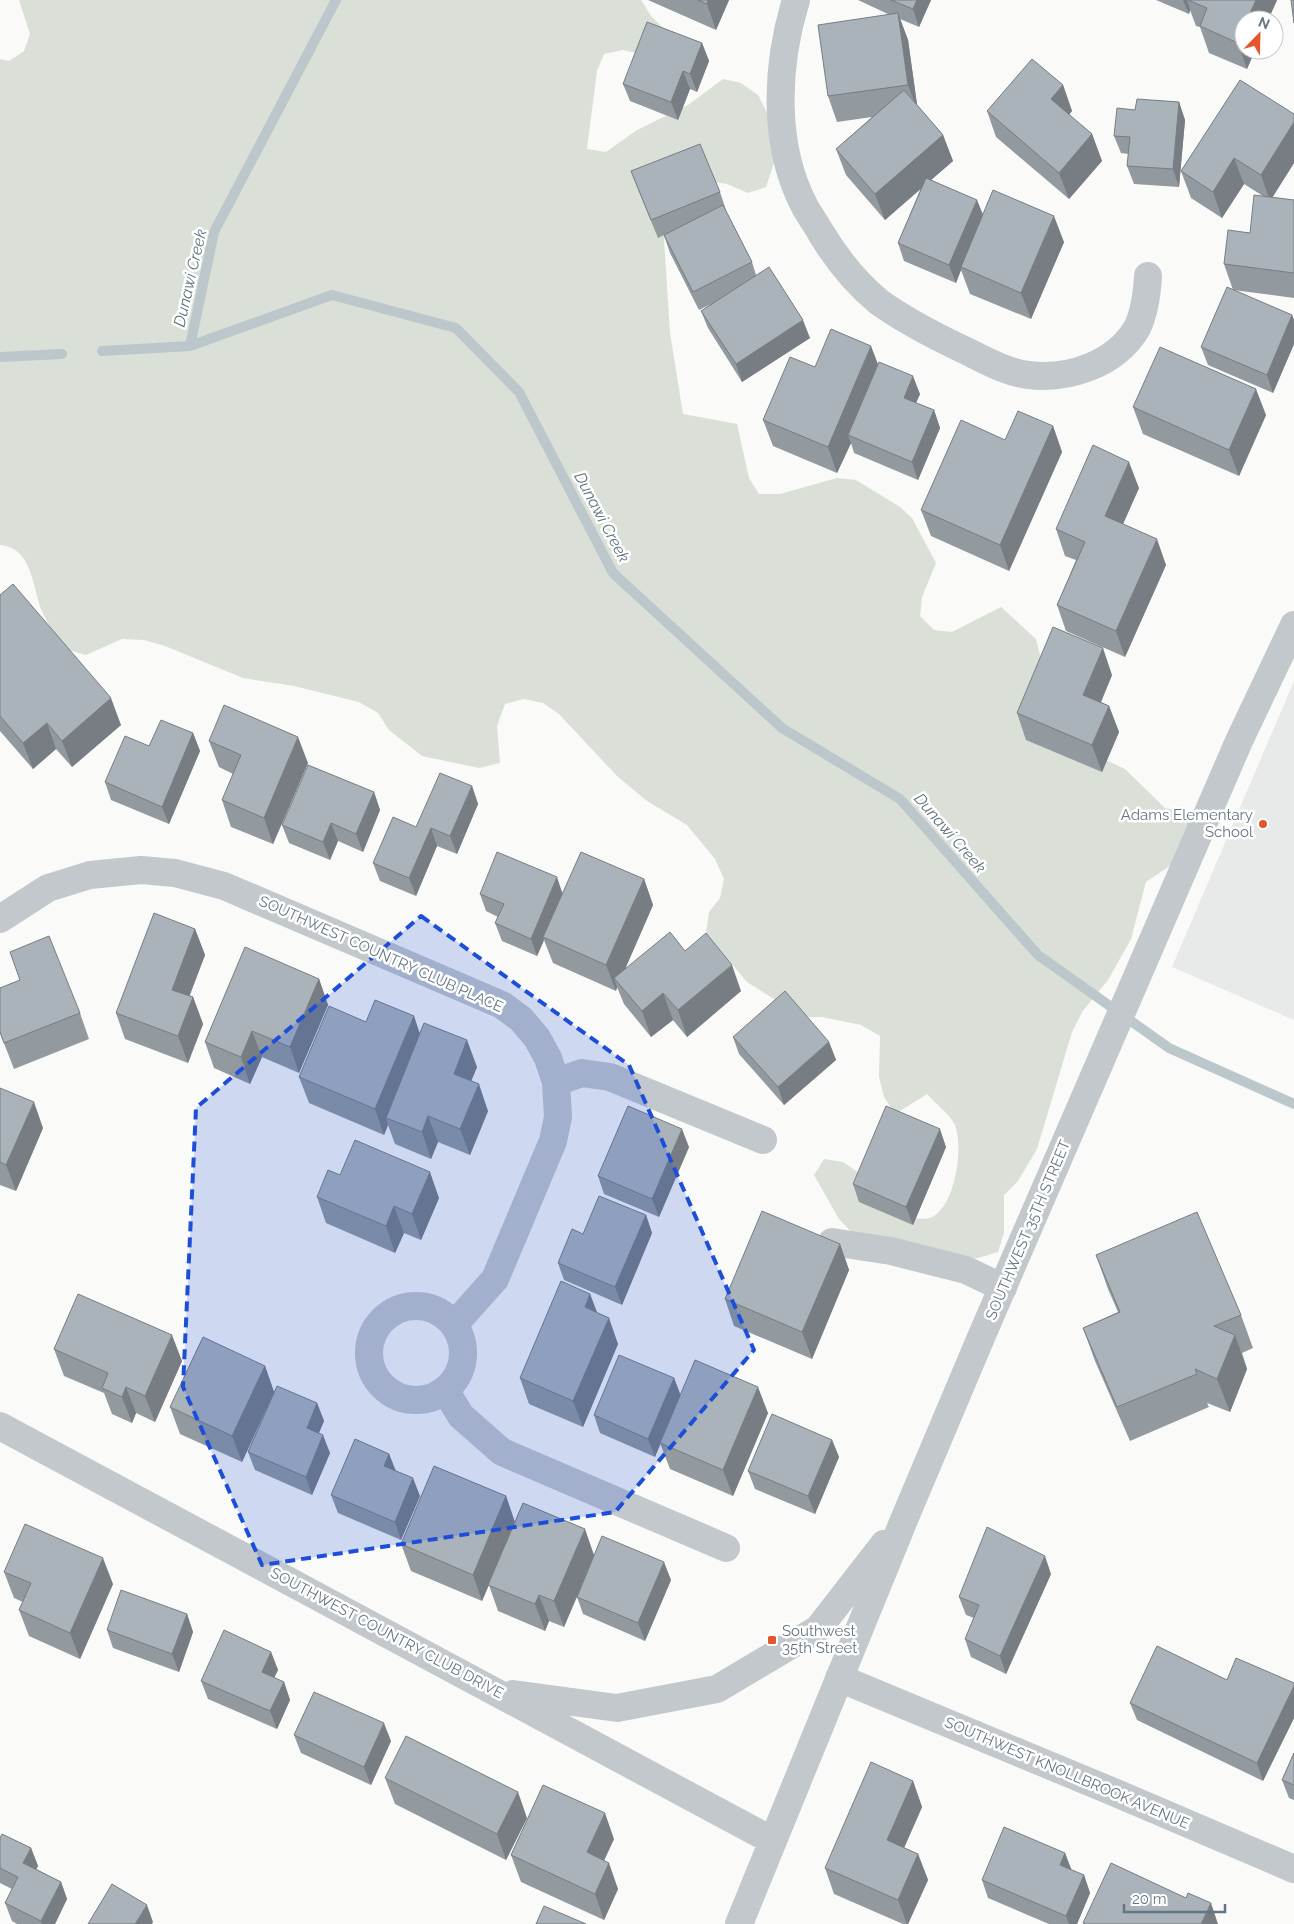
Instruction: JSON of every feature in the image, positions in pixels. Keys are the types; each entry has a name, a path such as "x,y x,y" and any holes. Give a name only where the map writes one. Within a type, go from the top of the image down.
{"street":[{"path":"796,0 787,29 780,83 784,139 792,173 804,206 831,249 853,277 879,301 923,330 1006,369 1028,375 1064,375 1098,364 1117,352 1137,327 1147,297 1148,276"},
{"name":"SOUTHWEST 35TH STREET","path":"739,1924 906,1515 1239,741 1294,624"},
{"name":"SOUTHWEST COUNTRY CLUB PLACE","path":"0,919 48,888 90,875 150,870 175,873 224,886 502,1004 521,1019 537,1038 548,1058 556,1082 558,1118 553,1141 495,1279 454,1325"},
{"path":"556,1082 582,1073 610,1076 764,1140"},
{"path":"832,1242 890,1251 966,1270 1003,1288"},
{"path":"412,1305 428,1307 443,1313 454,1325 461,1338 462,1366 455,1379 445,1390 432,1397 416,1400 400,1397 386,1390 376,1377 370,1362 369,1346 374,1331 384,1318 396,1310 412,1305"},
{"path":"445,1390 461,1416 502,1452 726,1548"},
{"name":"SOUTHWEST COUNTRY CLUB DRIVE","path":"0,1426 774,1841"},
{"path":"497,1692 617,1708 716,1690 818,1629 906,1515"},
{"name":"SOUTHWEST KNOLLBROOK AVENUE","path":"838,1678 1294,1869"}],"highlighted area":[{"path":"421,916 629,1065 754,1350 615,1512 262,1565 183,1387 196,1108"}],"shaded area":[{"path":"19,0 641,0 651,16 664,29 646,55 623,50 604,54 597,71 587,149 606,152 637,130 688,105 723,79 741,83 758,95 777,132 778,150 766,187 748,193 727,184 708,181 678,206 664,240 670,333 683,414 737,424 749,478 759,494 780,494 837,478 856,480 900,507 912,518 936,563 922,597 920,616 934,630 952,632 1001,607 1036,639 1045,675 1052,750 1108,761 1125,769 1165,808 1183,813 1196,825 1177,861 1146,882 1131,939 1108,980 1082,1012 1072,1032 1037,1149 1018,1181 1004,1195 1004,1233 998,1252 978,1258 959,1259 855,1236 839,1219 814,1175 824,1159 843,1162 862,1175 895,1217 927,1219 939,1212 946,1202 956,1175 958,1146 954,1123 927,1094 895,1114 884,1097 879,1077 880,1036 861,1025 822,1017 802,1017 747,982 706,933 709,912 720,898 724,879 715,859 687,825 647,801 617,776 559,714 543,703 524,699 505,704 497,726 500,763 479,768 422,756 389,730 378,713 359,702 294,686 243,678 165,646 144,640 122,639 86,655 74,652 61,643 39,604 26,562 20,554 11,548 0,545 0,59 9,61 24,51 30,34"},
{"name":"Adams Elementary School","path":"1294,681 1294,1020 1172,967"}],"building":[{"path":"698,0 708,0 707,4"},
{"path":"891,0 917,0 913,9"},
{"path":"1188,0 1256,0 1252,10 1234,10 1234,41 1200,26 1207,8"},
{"path":"1291,0 1294,0 1294,23"},
{"path":"898,13 908,85 828,96 818,25"},
{"path":"647,22 702,43 690,74 683,71 671,102 623,84"},
{"path":"1032,59 1063,85 1051,99 1092,134 1059,173 987,111"},
{"path":"1240,80 1294,114 1294,122 1261,175 1234,158 1213,192 1181,171"},
{"path":"904,90 943,135 875,194 836,149"},
{"path":"1137,99 1179,102 1173,169 1127,166 1130,137 1114,136 1117,108 1135,110"},
{"path":"700,144 720,192 651,220 631,171"},
{"path":"926,178 977,200 949,265 898,243"},
{"path":"993,190 1054,216 1021,293 961,267"},
{"path":"1254,195 1294,200 1294,273 1224,264 1228,230 1250,233"},
{"path":"723,205 752,262 693,292 664,235"},
{"path":"769,267 803,320 736,364 701,311"},
{"path":"1227,287 1292,315 1267,375 1201,347"},
{"path":"831,329 871,346 828,447 763,420 790,357 815,367"},
{"path":"1160,347 1256,389 1229,450 1133,407"},
{"path":"879,362 913,376 904,398 934,410 912,462 848,435"},
{"path":"1018,411 1053,426 1000,545 921,510 961,420 1005,440"},
{"path":"1093,445 1129,462 1105,516 1157,539 1116,631 1057,605 1085,542 1056,529"},
{"path":"13,584 111,698 62,741 47,723 23,743 0,716 0,595"},
{"path":"1053,627 1103,648 1083,695 1109,706 1092,745 1017,713"},
{"path":"224,705 298,737 264,818 222,800 241,755 209,741"},
{"path":"161,720 193,733 162,807 105,782 125,736 149,746"},
{"path":"308,765 374,792 356,834 331,823 323,842 282,825"},
{"path":"440,773 472,786 450,836 431,828 409,878 373,863 393,817 416,827"},
{"path":"497,852 557,877 531,939 495,923 504,904 480,894"},
{"path":"581,852 644,879 606,965 543,937"},
{"path":"154,913 195,929 172,990 193,997 178,1036 116,1013"},
{"path":"670,932 685,951 706,933 732,965 678,1010 663,993 642,1011 614,978"},
{"path":"49,936 80,1013 4,1043 0,1032 0,988 20,980 10,952"},
{"path":"245,947 319,979 290,1047 252,1031 241,1057 205,1042"},
{"path":"785,991 829,1042 778,1087 733,1037"},
{"path":"375,1000 414,1016 375,1109 299,1077 329,1006 366,1022"},
{"path":"424,1023 467,1040 454,1074 479,1084 460,1129 428,1116 422,1132 386,1118"},
{"path":"0,1088 34,1102 6,1165 0,1162"},
{"path":"628,1106 682,1129 652,1199 598,1176"},
{"path":"886,1106 940,1129 906,1207 853,1184"},
{"path":"355,1140 430,1172 412,1214 394,1206 386,1226 317,1197 328,1170 340,1175"},
{"path":"599,1196 646,1215 615,1287 558,1263 572,1229 583,1234"},
{"path":"762,1211 840,1244 802,1332 725,1299"},
{"path":"1197,1212 1241,1315 1214,1326 1235,1335 1217,1379 1195,1369 1197,1374 1117,1407 1083,1328 1120,1312 1096,1255"},
{"path":"561,1281 590,1294 585,1307 609,1318 573,1401 520,1378"},
{"path":"78,1294 172,1335 145,1396 126,1387 122,1397 102,1388 108,1373 54,1349"},
{"path":"203,1337 265,1366 232,1436 170,1407"},
{"path":"619,1355 674,1378 648,1439 594,1415"},
{"path":"695,1360 758,1387 723,1470 660,1443"},
{"path":"277,1386 317,1403 307,1428 323,1435 306,1477 248,1452"},
{"path":"772,1414 832,1440 808,1496 748,1471"},
{"path":"355,1439 389,1454 384,1466 413,1478 395,1522 331,1495"},
{"path":"434,1466 506,1496 473,1575 401,1544"},
{"path":"523,1503 585,1529 554,1601 539,1595 535,1604 488,1585"},
{"path":"25,1524 103,1558 70,1633 19,1610 31,1583 4,1572"},
{"path":"987,1527 1045,1556 1000,1656 965,1639 979,1605 959,1597"},
{"path":"602,1536 664,1562 638,1623 577,1597"},
{"path":"121,1590 187,1614 172,1654 107,1630"},
{"path":"224,1630 271,1652 262,1672 284,1682 270,1711 201,1681"},
{"path":"1157,1646 1227,1680 1236,1658 1294,1683 1257,1763 1130,1703"},
{"path":"314,1692 384,1723 364,1767 294,1735"},
{"path":"406,1736 518,1792 497,1834 385,1778"},
{"path":"1294,1753 1294,1785 1282,1780"},
{"path":"871,1762 913,1781 887,1840 918,1854 898,1900 825,1868"},
{"path":"543,1785 605,1813 587,1852 609,1863 595,1894 511,1855"},
{"path":"1004,1827 1065,1853 1060,1865 1084,1875 1066,1916 982,1880"},
{"path":"2,1834 31,1848 23,1863 61,1882 41,1921 5,1903 18,1877 0,1868 0,1838"},
{"path":"1111,1863 1186,1898 1188,1893 1211,1903 1201,1924 1083,1923"},
{"path":"112,1884 147,1905 135,1924 88,1924"},
{"path":"544,1906 586,1924 536,1924"}],"waterway":[{"name":"Dunawi Creek","path":"336,0 214,232 190,346 332,295 456,328 519,392 613,573 782,728 900,799 1038,955 1169,1048 1294,1104"},
{"path":"102,351 190,346"},
{"path":"0,357 62,354"}],"place":[{"name":"Adams Elementary School","path":"1263,824"},
{"name":"Southwest 35th Street","path":"772,1640"}]}
